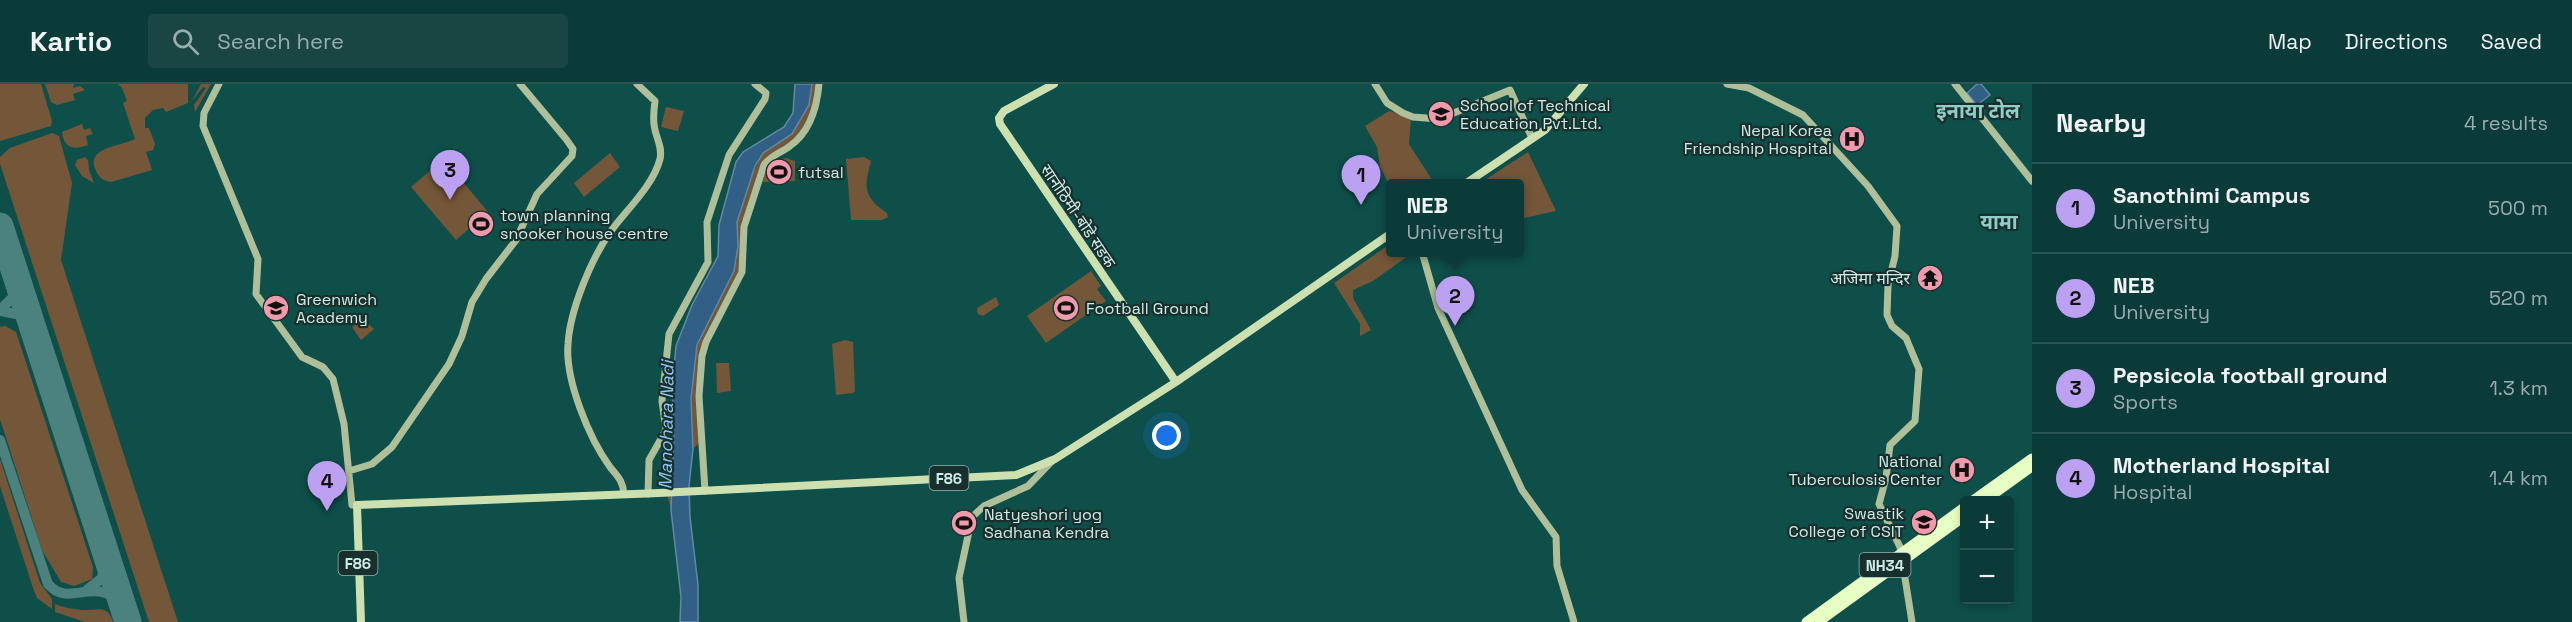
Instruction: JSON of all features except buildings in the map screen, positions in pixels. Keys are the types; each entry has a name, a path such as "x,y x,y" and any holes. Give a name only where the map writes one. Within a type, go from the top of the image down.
{"highway":[{"path":"1980,496 2032,458"},
{"path":"1993,496 2032,467"},
{"name":"NH34","path":"1819,622 1960,511"},
{"name":"NH34","path":"1806,622 1960,520"}],"main road":[{"path":"219,84 204,113 203,126 258,259 256,294 302,357 323,367 333,379 341,406 352,505 357,505"},
{"path":"349,471 372,464 392,447 449,363 476,295 516,240 537,194 573,156 573,149 566,139 520,84"},
{"path":"624,494 621,479 610,467 576,400 569,374 568,344 575,306 598,253 660,159 661,148 654,127 654,101 637,84"},
{"path":"648,494 649,460 666,429 662,401 669,334 708,262 707,222 729,154 765,99 766,93 755,84"},
{"path":"701,491 699,396 706,342 742,272 744,227 761,171 767,160 792,145 804,130 817,105 819,84"},
{"name":"सानोठिमी-बोडे सडक","path":"1054,84 1004,111 1000,115 1000,124 1176,382"},
{"path":"1376,84 1387,103 1403,112 1413,117 1439,119 1502,91 1510,90 1532,138"},
{"path":"1471,179 1554,122 1584,84"},
{"path":"1727,84 1749,88 1803,115 1869,186 1897,226 1895,256 1888,285 1887,315 1892,326 1909,343 1921,374 1916,394 1915,421 1890,445 1886,478 1879,504 1902,558 1912,622"},
{"path":"1955,84 2032,181"},
{"name":"F86","path":"361,622 357,505 648,494 1008,476 1024,473 1055,459 1176,382 1386,237"},
{"path":"1423,257 1438,308 1522,490 1556,537 1557,566 1574,622"},
{"path":"964,622 959,578 972,517 984,506 1028,486 1055,459"}],"shaded area":[{"path":"0,84 41,84 52,121 51,126 0,141"},
{"path":"45,84 74,84 73,88 80,86 85,90 73,94 75,100 57,105 51,102"},
{"path":"118,84 188,84 188,103 166,112 163,108 153,110 145,118 145,128 149,128 155,144 153,150 146,152 152,170 111,182 102,179 97,173 95,157 106,149 135,139 123,103 127,101"},
{"path":"201,84 211,84 195,112 194,105 206,88 203,87 192,101"},
{"path":"812,84 817,84 813,111 796,138 766,158 757,176 748,212 739,271 705,338 699,443 693,449 691,399 697,345 731,277 737,260 737,222 751,177 763,153 792,134 809,105"},
{"path":"666,107 684,111 678,131 661,127"},
{"path":"1389,111 1411,117 1409,144 1431,179 1386,179 1380,167 1377,147 1365,126"},
{"path":"82,124 84,130 90,128 93,134 86,136 88,145 70,147 65,142 62,132"},
{"path":"52,133 59,136 72,183 61,260 178,622 149,622 0,164 0,157 10,148"},
{"path":"1528,152 1556,211 1524,218 1524,179 1486,179"},
{"path":"610,153 620,167 584,197 574,183"},
{"path":"85,157 88,160 94,183 82,176 75,165 77,160"},
{"path":"864,157 871,161 867,191 873,202 887,213 888,217 882,220 851,220 846,159"},
{"path":"786,158 795,161 795,181 763,182 764,174 773,160"},
{"path":"444,159 488,212 456,240 411,187"},
{"path":"1386,247 1386,257 1406,257 1373,281 1353,290 1353,298 1371,330 1360,336 1360,324 1334,283"},
{"name":"Football Ground","path":"1091,271 1101,286 1097,289 1106,301 1046,343 1027,316"},
{"path":"996,297 999,305 983,316 978,314 977,308"},
{"path":"362,318 374,329 361,340 352,327"},
{"path":"5,326 16,332 93,567 92,579 74,586 61,582 42,550 0,419 0,327"},
{"path":"845,340 853,342 855,391 836,395 832,344"},
{"path":"716,363 729,363 731,391 717,393"},
{"path":"674,432 671,510 663,478"},
{"path":"0,459 40,583 52,599 52,609 37,598 33,588 0,486"},
{"path":"55,604 82,610 105,610 113,622 85,622 55,612"}],"water":[{"path":"795,84 812,84 809,105 792,134 763,153 755,166 737,222 738,246 734,271 697,345 691,399 693,449 689,486 690,517 698,585 698,622 680,622 681,597 671,510 674,432 672,388 676,346 692,305 718,256 719,225 736,162 743,152 784,127 793,113"},
{"path":"1977,84 1981,84 1990,95 1977,105 1967,93"}],"taxiway":[{"path":"0,310 13,297 17,280"},
{"path":"0,311 21,315 32,326"},
{"path":"0,440 48,584 56,591 64,593 99,592 110,594 121,601"},
{"path":"87,590 102,578 106,556"}],"runway":[{"path":"0,226 128,622"}],"place":[{"name":"School of Technical Education Pvt.Ltd.","path":"1441,114"},
{"name":"Nepal Korea Friendship Hospital","path":"1852,139"},
{"name":"futsal","path":"779,172"},
{"name":"Pepsicola football ground","path":"450,200"},
{"name":"Sanothimi Campus","path":"1361,205"},
{"name":"town planning snooker house centre","path":"481,224"},
{"name":"अजिमा मन्दिर","path":"1930,278"},
{"name":"Greenwich Academy","path":"276,308"},
{"name":"Football Ground","path":"1066,308"},
{"name":"NEB","path":"1455,326"},
{"name":"National Tuberculosis Center","path":"1962,470"},
{"name":"Motherland Hospital","path":"327,511"},
{"name":"Swastik College of CSIT","path":"1924,522"},
{"name":"Natyeshori yog Sadhana Kendra","path":"964,523"}],"district":[{"name":"इनाया टोल","path":"1978,111"},
{"name":"यामा","path":"1999,222"}],"water label":[{"name":"Manohara Nadi","path":"666,425"}]}
